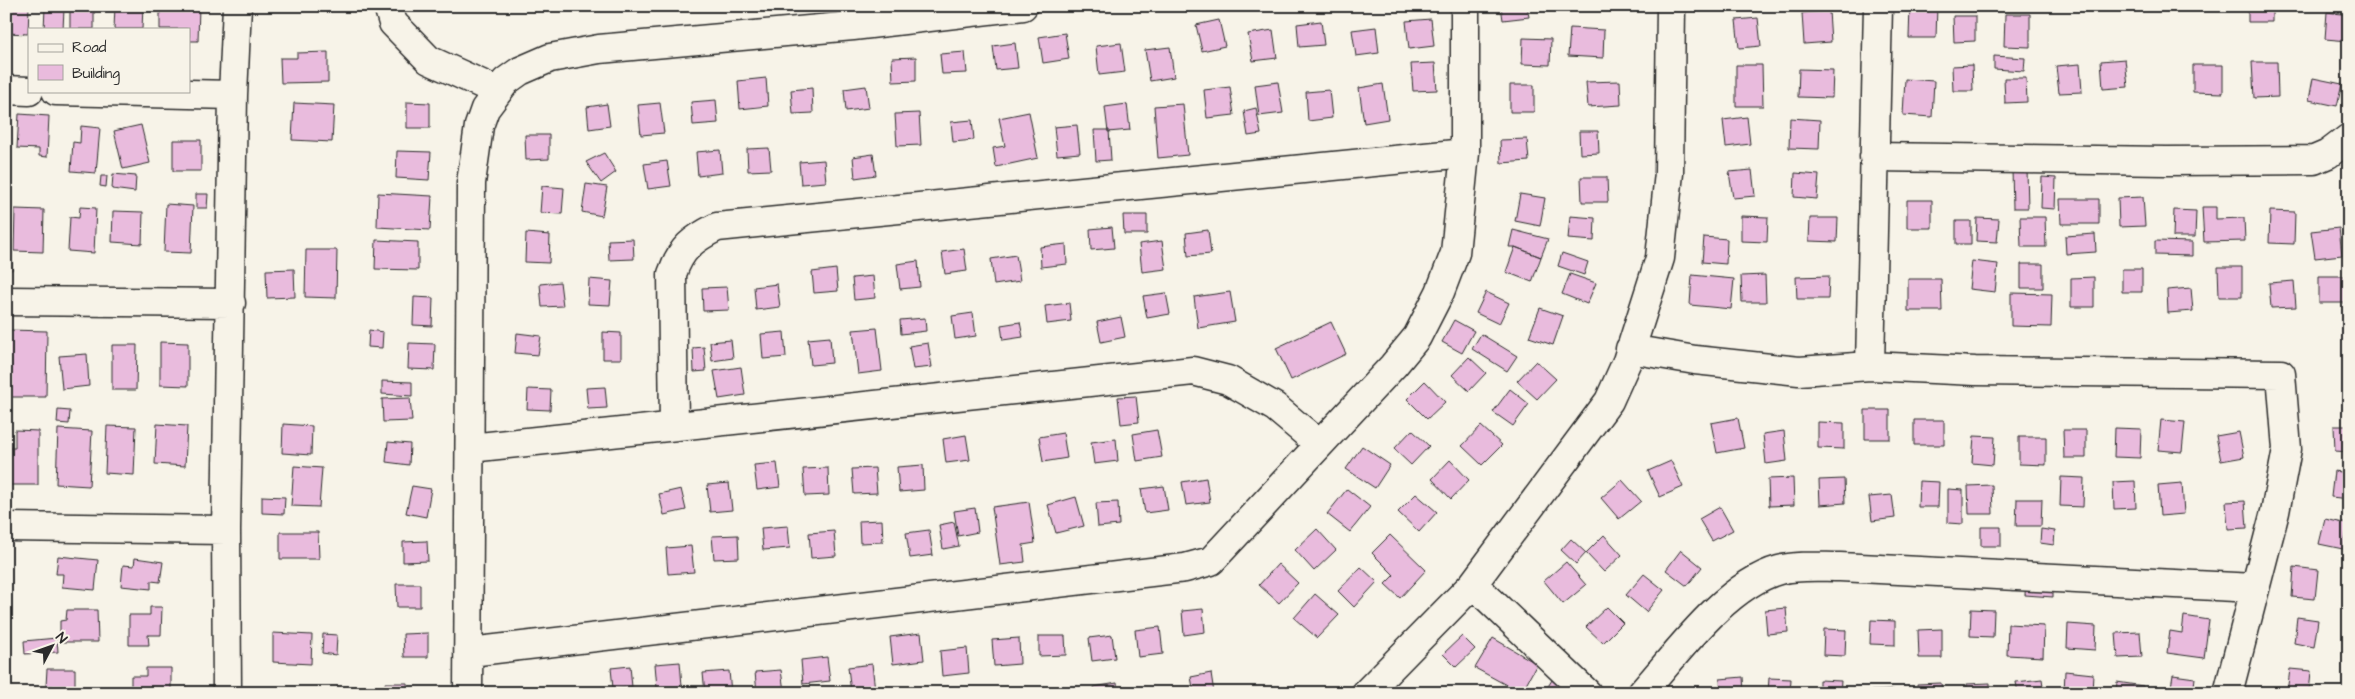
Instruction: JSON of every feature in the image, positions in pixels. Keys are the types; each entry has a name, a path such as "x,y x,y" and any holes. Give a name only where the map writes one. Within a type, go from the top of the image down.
{"street":[{"path":"228,693 226,530 237,6"},
{"path":"388,6 393,23 429,60 497,91"},
{"path":"468,693 470,652 472,183 479,126 485,109 497,91 520,71 550,58 599,49 853,26 1023,6"},
{"path":"470,652 1185,568 1211,561 1318,444 1358,405 1417,337 1440,292 1455,254 1465,153 1465,6"},
{"path":"1366,693 1473,584 1609,401 1630,349 1660,258 1669,173 1671,6"},
{"path":"1870,366 1878,6"},
{"path":"6,90 28,91"},
{"path":"100,92 234,95"},
{"path":"1874,157 2166,161 2314,160 2328,154 2349,138"},
{"path":"674,425 672,274 678,257 696,238 717,227 1465,153"},
{"path":"6,301 231,302"},
{"path":"1630,349 1695,360 1800,371 1870,366 1975,372 2281,374 2287,449 2275,512 2228,693"},
{"path":"470,448 1193,371 1228,380 1275,406 1318,444"},
{"path":"6,527 226,530"},
{"path":"1642,693 1699,629 1737,591 1761,577 1793,568 1840,566 2255,588"},
{"path":"1473,584 1587,693"}],"building":[{"path":"6,6 29,6 28,34 6,33"},
{"path":"70,6 94,6 94,28 70,28"},
{"path":"115,6 143,6 142,28 114,28"},
{"path":"160,6 199,6 198,41 190,41 190,28 160,28"},
{"path":"1501,6 1527,6 1529,17 1503,20"},
{"path":"1572,6 1599,6 1599,11 1572,11"},
{"path":"1910,6 1937,6 1936,38 1909,38"},
{"path":"2248,6 2272,6 2272,22 2248,22"},
{"path":"45,8 64,9 63,28 44,28"},
{"path":"1829,11 1831,42 1804,44 1802,13"},
{"path":"2327,12 2349,15 2349,41 2325,39"},
{"path":"2005,14 2030,14 2030,47 2004,46"},
{"path":"1953,16 1975,16 1975,41 1954,42"},
{"path":"1758,18 1761,46 1739,48 1736,20"},
{"path":"1431,19 1434,46 1409,49 1406,21"},
{"path":"1219,20 1225,46 1202,51 1196,25"},
{"path":"1321,21 1324,45 1299,47 1297,24"},
{"path":"1376,27 1379,53 1356,56 1352,30"},
{"path":"1570,28 1604,30 1603,58 1568,56"},
{"path":"1273,30 1277,58 1253,61 1248,34"},
{"path":"1065,33 1069,59 1043,63 1039,37"},
{"path":"1523,38 1551,39 1550,65 1522,64"},
{"path":"1015,43 1018,68 996,70 993,46"},
{"path":"1121,43 1125,72 1099,75 1096,46"},
{"path":"1170,47 1174,77 1150,81 1145,50"},
{"path":"328,52 328,82 281,83 280,58 297,58 297,53"},
{"path":"965,52 967,73 942,74 940,54"},
{"path":"1994,56 2025,58 2024,71 1994,69"},
{"path":"916,57 916,81 893,82 892,58"},
{"path":"2125,59 2128,87 2103,89 2101,61"},
{"path":"2252,62 2277,62 2278,97 2254,98"},
{"path":"1435,63 1437,90 1413,91 1411,64"},
{"path":"2080,64 2082,92 2059,93 2056,66"},
{"path":"1736,65 1762,65 1763,106 1736,106"},
{"path":"1972,65 1973,91 1953,91 1952,66"},
{"path":"2193,65 2223,65 2223,93 2193,92"},
{"path":"1799,69 1833,70 1832,98 1798,97"},
{"path":"766,78 768,106 740,109 738,81"},
{"path":"2004,78 2026,78 2027,102 2005,103"},
{"path":"2313,78 2342,84 2337,106 2309,100"},
{"path":"1905,79 1934,81 1932,117 1903,115"},
{"path":"1620,81 1621,105 1588,107 1586,82"},
{"path":"1278,82 1283,113 1259,116 1255,85"},
{"path":"1383,84 1388,119 1364,123 1359,88"},
{"path":"1510,85 1534,85 1534,112 1510,112"},
{"path":"866,86 869,108 846,111 844,89"},
{"path":"1230,87 1234,115 1207,118 1204,90"},
{"path":"812,88 813,113 793,114 791,90"},
{"path":"1329,90 1332,118 1308,121 1306,92"},
{"path":"716,100 718,123 693,125 691,102"},
{"path":"407,102 430,103 430,128 407,128"},
{"path":"294,103 334,105 332,142 292,140"},
{"path":"660,103 664,133 641,135 638,105"},
{"path":"607,104 610,126 589,129 587,107"},
{"path":"1127,104 1130,130 1108,132 1105,107"},
{"path":"1183,104 1188,155 1158,158 1154,106"},
{"path":"1256,108 1261,134 1248,136 1244,111"},
{"path":"1029,112 1038,158 996,167 993,148 1005,146 999,118"},
{"path":"919,113 921,145 897,146 895,114"},
{"path":"19,114 49,116 47,157 39,156 39,149 17,148"},
{"path":"1747,117 1750,144 1726,147 1723,120"},
{"path":"1790,118 1820,120 1819,149 1789,148"},
{"path":"972,120 974,140 953,142 951,122"},
{"path":"141,125 150,163 123,169 114,131"},
{"path":"1077,125 1080,153 1057,155 1054,127"},
{"path":"81,126 100,128 96,173 71,171 73,142 80,143"},
{"path":"1094,130 1109,130 1111,160 1096,161"},
{"path":"1579,131 1598,131 1599,153 1580,154"},
{"path":"525,135 549,135 549,159 526,160"},
{"path":"1527,139 1529,161 1501,163 1500,140"},
{"path":"173,140 201,140 201,171 173,171"},
{"path":"769,148 771,170 748,171 747,149"},
{"path":"720,150 722,173 698,176 696,152"},
{"path":"397,151 431,152 429,180 396,178"},
{"path":"604,153 616,172 601,183 586,162"},
{"path":"873,154 876,175 855,178 853,157"},
{"path":"824,160 826,182 801,184 799,162"},
{"path":"667,161 671,186 648,189 644,164"},
{"path":"1752,170 1755,196 1733,198 1729,172"},
{"path":"2012,170 2027,170 2028,208 2013,208"},
{"path":"1795,173 1819,175 1817,199 1794,197"},
{"path":"113,174 136,176 135,192 112,189"},
{"path":"101,176 107,176 106,187 100,186"},
{"path":"1581,177 1607,177 1608,202 1582,202"},
{"path":"2042,177 2056,178 2055,209 2041,208"},
{"path":"586,184 607,187 602,216 582,212"},
{"path":"542,186 564,188 562,214 540,213"},
{"path":"378,193 432,196 430,230 377,227"},
{"path":"196,194 208,194 207,208 196,208"},
{"path":"1520,194 1545,198 1540,226 1515,221"},
{"path":"2143,197 2145,226 2119,227 2118,198"},
{"path":"2060,199 2099,199 2099,224 2061,224"},
{"path":"1907,200 1932,200 1932,228 1907,228"},
{"path":"166,204 193,206 191,253 164,252"},
{"path":"80,207 96,208 94,253 68,251 70,217 79,218"},
{"path":"2202,207 2216,207 2216,219 2244,218 2245,241 2204,242"},
{"path":"15,209 44,210 43,252 14,251"},
{"path":"2174,210 2196,211 2195,237 2173,237"},
{"path":"113,211 143,212 142,244 112,242"},
{"path":"2270,211 2295,212 2294,244 2269,243"},
{"path":"1123,215 1147,215 1147,234 1124,234"},
{"path":"1570,216 1595,218 1594,241 1568,239"},
{"path":"1741,216 1768,217 1767,242 1741,241"},
{"path":"2020,217 2045,217 2046,247 2021,247"},
{"path":"1810,218 1838,218 1837,242 1809,241"},
{"path":"1977,218 1999,219 1997,242 1976,241"},
{"path":"1956,221 1971,221 1971,244 1956,244"},
{"path":"1112,227 1114,248 1091,250 1090,229"},
{"path":"2339,228 2342,255 2315,258 2311,231"},
{"path":"1208,230 1211,254 1188,256 1186,233"},
{"path":"1513,230 1548,239 1541,257 1515,247 1509,247"},
{"path":"526,233 550,235 549,263 525,262"},
{"path":"2095,234 2096,252 2066,254 2065,236"},
{"path":"1704,237 1727,239 1726,264 1702,262"},
{"path":"6,239 12,239 12,270 6,270"},
{"path":"633,239 634,259 609,260 608,240"},
{"path":"376,240 418,242 418,270 375,269"},
{"path":"1162,241 1166,269 1142,272 1139,244"},
{"path":"2155,241 2192,242 2192,256 2155,255"},
{"path":"1066,244 1067,264 1041,267 1040,247"},
{"path":"1515,247 1541,257 1532,282 1506,272"},
{"path":"964,249 967,271 945,274 942,252"},
{"path":"306,250 337,250 336,298 305,297"},
{"path":"1562,253 1588,262 1584,275 1558,266"},
{"path":"1016,255 1020,281 994,285 991,259"},
{"path":"918,261 920,287 900,289 897,264"},
{"path":"1972,261 1998,264 1995,292 1969,289"},
{"path":"2021,264 2043,264 2043,288 2021,288"},
{"path":"2218,267 2242,267 2242,297 2219,297"},
{"path":"294,269 295,297 267,298 266,270"},
{"path":"836,269 838,291 814,293 812,272"},
{"path":"2122,269 2142,269 2142,292 2122,292"},
{"path":"1570,274 1596,283 1587,304 1562,294"},
{"path":"1692,275 1734,279 1731,309 1690,305"},
{"path":"1765,275 1766,302 1742,302 1741,276"},
{"path":"873,276 875,298 854,300 852,278"},
{"path":"1829,276 1828,299 1797,299 1796,277"},
{"path":"2319,276 2349,276 2349,303 2319,303"},
{"path":"2094,277 2094,307 2071,307 2071,278"},
{"path":"589,279 612,281 610,305 588,304"},
{"path":"1908,279 1941,279 1942,311 1908,311"},
{"path":"2294,281 2296,307 2271,308 2269,283"},
{"path":"560,282 563,306 542,307 540,284"},
{"path":"777,284 780,307 756,310 754,287"},
{"path":"727,287 729,310 703,311 702,288"},
{"path":"2191,288 2193,311 2168,313 2167,290"},
{"path":"1230,292 1235,322 1198,328 1194,297"},
{"path":"1486,292 1509,303 1499,324 1476,313"},
{"path":"1166,293 1170,314 1147,318 1143,296"},
{"path":"2011,293 2052,294 2051,327 2011,326"},
{"path":"414,297 433,298 432,326 413,325"},
{"path":"1069,303 1071,321 1047,324 1045,306"},
{"path":"1540,308 1563,316 1553,345 1529,337"},
{"path":"973,313 976,336 955,339 952,316"},
{"path":"1121,317 1125,337 1101,342 1097,322"},
{"path":"925,318 926,331 901,334 900,320"},
{"path":"1454,320 1474,331 1462,353 1442,342"},
{"path":"1020,322 1023,337 1003,340 1001,325"},
{"path":"1331,322 1346,354 1291,380 1276,348"},
{"path":"877,328 882,371 858,374 853,330"},
{"path":"8,330 47,331 46,397 7,397"},
{"path":"369,330 383,332 382,348 368,347"},
{"path":"603,332 621,333 621,359 603,359"},
{"path":"784,332 786,357 763,359 761,334"},
{"path":"517,333 541,336 538,355 515,353"},
{"path":"1481,334 1517,356 1507,371 1472,349"},
{"path":"830,337 832,363 811,365 808,339"},
{"path":"731,340 733,358 712,361 710,342"},
{"path":"160,342 188,343 188,386 160,385"},
{"path":"409,343 435,344 434,370 408,369"},
{"path":"928,343 932,367 913,369 909,346"},
{"path":"112,345 137,345 136,390 112,390"},
{"path":"704,347 706,371 694,372 693,348"},
{"path":"87,354 89,386 62,389 59,356"},
{"path":"1469,357 1486,373 1469,391 1452,375"},
{"path":"1536,361 1556,379 1537,399 1517,381"},
{"path":"741,367 745,395 719,399 714,371"},
{"path":"382,381 412,382 412,396 382,394"},
{"path":"1425,381 1445,402 1427,419 1407,399"},
{"path":"605,387 607,408 588,409 586,388"},
{"path":"528,389 551,390 550,410 527,409"},
{"path":"1510,389 1529,404 1513,426 1493,412"},
{"path":"1136,396 1139,422 1121,424 1118,397"},
{"path":"410,398 412,421 383,422 382,399"},
{"path":"58,410 70,411 69,424 57,423"},
{"path":"1865,410 1890,410 1890,439 1865,439"},
{"path":"1738,418 1744,448 1717,453 1711,423"},
{"path":"1914,420 1944,420 1944,445 1914,445"},
{"path":"2161,420 2185,422 2182,452 2158,450"},
{"path":"1818,422 1844,423 1844,449 1818,448"},
{"path":"157,424 187,426 185,466 155,464"},
{"path":"283,424 312,426 311,455 282,453"},
{"path":"107,426 136,427 134,475 105,473"},
{"path":"1481,426 1502,445 1482,465 1462,446"},
{"path":"2334,426 2349,426 2349,452 2335,451"},
{"path":"2115,428 2141,429 2140,458 2114,457"},
{"path":"58,429 92,431 89,486 56,484"},
{"path":"15,430 38,431 38,485 7,485 7,448 15,448"},
{"path":"1157,430 1162,457 1137,461 1133,434"},
{"path":"1412,430 1429,446 1411,465 1394,449"},
{"path":"2063,430 2086,430 2086,458 2064,458"},
{"path":"1784,431 1787,461 1766,464 1763,434"},
{"path":"2239,432 2244,457 2221,461 2216,436"},
{"path":"1063,433 1067,458 1043,462 1039,437"},
{"path":"966,435 970,460 946,463 943,439"},
{"path":"1974,436 1995,437 1993,465 1972,463"},
{"path":"2019,437 2046,437 2046,465 2019,464"},
{"path":"1116,439 1118,461 1094,464 1091,442"},
{"path":"388,442 410,444 409,465 386,462"},
{"path":"1362,446 1390,465 1375,488 1346,469"},
{"path":"1450,460 1469,480 1451,499 1432,479"},
{"path":"1671,461 1683,487 1660,497 1648,471"},
{"path":"777,463 780,487 757,490 754,465"},
{"path":"923,465 924,490 899,492 897,467"},
{"path":"294,466 322,468 319,507 291,506"},
{"path":"828,468 829,495 805,496 803,469"},
{"path":"875,468 877,493 854,494 852,469"},
{"path":"2334,471 2349,473 2349,499 2331,497"},
{"path":"2061,477 2084,478 2083,507 2060,506"},
{"path":"1206,478 1210,502 1186,505 1182,482"},
{"path":"1793,478 1794,505 1769,506 1768,479"},
{"path":"1844,479 1845,503 1820,505 1819,480"},
{"path":"1622,480 1641,501 1619,519 1601,498"},
{"path":"1919,481 1939,482 1938,507 1918,507"},
{"path":"2135,481 2136,508 2114,509 2113,482"},
{"path":"729,483 732,510 710,512 707,485"},
{"path":"2182,483 2184,514 2160,516 2158,485"},
{"path":"1992,485 1993,514 1969,514 1968,486"},
{"path":"412,486 431,489 426,517 406,513"},
{"path":"1164,486 1168,510 1145,513 1141,489"},
{"path":"681,489 686,510 664,515 659,494"},
{"path":"1347,489 1370,507 1350,532 1327,514"},
{"path":"1948,489 1963,490 1963,524 1948,523"},
{"path":"1416,494 1437,512 1419,532 1398,512"},
{"path":"1892,495 1895,518 1872,521 1869,497"},
{"path":"262,496 285,497 284,514 262,513"},
{"path":"1076,497 1084,526 1056,533 1048,505"},
{"path":"2017,499 2042,499 2041,526 2016,526"},
{"path":"2245,501 2247,528 2228,529 2226,502"},
{"path":"1029,502 1035,543 1023,545 1025,562 1000,565 992,507"},
{"path":"1118,502 1119,525 1098,527 1096,503"},
{"path":"1720,507 1733,530 1712,541 1699,519"},
{"path":"975,508 978,532 958,536 954,511"},
{"path":"2325,519 2348,524 2343,549 2319,544"},
{"path":"882,520 883,542 860,543 859,521"},
{"path":"954,522 959,546 943,549 939,525"},
{"path":"788,526 790,548 763,550 761,528"},
{"path":"1981,527 2001,527 2001,546 1981,546"},
{"path":"1317,529 1336,550 1314,571 1295,550"},
{"path":"2041,529 2055,531 2054,545 2040,543"},
{"path":"929,530 933,555 910,558 906,533"},
{"path":"834,531 836,556 811,558 809,533"},
{"path":"280,532 318,532 319,559 280,559"},
{"path":"738,535 739,558 714,559 712,536"},
{"path":"1390,535 1426,570 1400,598 1385,584 1394,575 1372,553"},
{"path":"1604,535 1622,555 1604,572 1586,553"},
{"path":"1571,539 1586,553 1576,564 1561,550"},
{"path":"427,541 428,561 403,562 403,542"},
{"path":"691,546 694,572 668,574 666,548"},
{"path":"1681,550 1702,567 1687,586 1666,570"},
{"path":"58,556 98,560 95,590 62,587 63,574 56,574"},
{"path":"135,558 163,562 160,582 151,581 151,589 121,586 123,565 134,566"},
{"path":"1566,562 1586,585 1563,604 1544,581"},
{"path":"1278,564 1298,583 1279,603 1259,585"},
{"path":"1361,567 1377,582 1354,607 1338,591"},
{"path":"2294,567 2318,570 2315,599 2292,597"},
{"path":"1644,574 1664,590 1646,612 1626,595"},
{"path":"2026,578 2053,579 2053,597 2025,595"},
{"path":"396,584 420,584 420,607 397,607"},
{"path":"1315,594 1339,615 1317,638 1294,618"},
{"path":"150,607 162,607 161,635 148,635 149,645 129,645 129,615 150,615"},
{"path":"1607,607 1623,623 1603,643 1586,627"},
{"path":"1786,608 1788,632 1767,634 1765,610"},
{"path":"1203,609 1205,632 1184,635 1182,611"},
{"path":"1971,609 1994,610 1993,637 1970,636"},
{"path":"67,610 97,610 98,642 60,642 60,621 66,620"},
{"path":"2184,616 2209,620 2204,658 2167,653 2170,631 2182,633"},
{"path":"2297,617 2318,620 2314,647 2294,643"},
{"path":"1871,620 1895,621 1895,645 1870,644"},
{"path":"2008,624 2044,626 2043,657 2007,655"},
{"path":"2068,624 2096,626 2095,650 2067,648"},
{"path":"1160,627 1163,654 1138,657 1135,630"},
{"path":"1824,629 1846,630 1845,656 1823,655"},
{"path":"1942,629 1942,658 1919,658 1918,630"},
{"path":"2140,632 2142,657 2118,658 2116,633"},
{"path":"273,633 312,635 311,664 273,662"},
{"path":"428,633 428,657 404,657 403,634"},
{"path":"921,633 924,660 893,664 890,637"},
{"path":"323,634 337,635 336,655 322,653"},
{"path":"1112,635 1115,658 1092,661 1089,638"},
{"path":"1039,636 1065,636 1066,655 1039,656"},
{"path":"1462,636 1475,649 1456,667 1443,654"},
{"path":"57,638 58,652 25,654 24,641"},
{"path":"1019,638 1020,664 994,666 992,640"},
{"path":"1493,638 1537,664 1521,693 1475,668"},
{"path":"967,648 969,673 942,676 940,651"},
{"path":"827,657 830,681 803,684 801,660"},
{"path":"680,662 682,686 657,688 655,664"},
{"path":"872,664 875,690 851,693 848,667"},
{"path":"630,666 632,687 613,688 611,668"},
{"path":"146,668 171,668 171,693 131,693 131,676 146,676"},
{"path":"47,669 75,669 75,687 83,687 82,693 53,693 53,686 46,686"},
{"path":"2290,669 2311,671 2309,693 2287,693"},
{"path":"781,670 784,691 757,693 755,672"},
{"path":"729,671 731,693 705,693 703,673"},
{"path":"2065,671 2093,674 2092,693 2064,693"},
{"path":"1211,673 1214,693 1194,693 1191,677"},
{"path":"2173,675 2195,678 2193,693 2170,693"},
{"path":"1743,677 1744,693 1721,693 1720,679"},
{"path":"1769,678 1791,679 1790,693 1768,693"},
{"path":"2042,679 2044,693 2018,693 2016,682"},
{"path":"1552,680 1573,693 1544,693"},
{"path":"1819,680 1841,681 1840,693 1819,693"},
{"path":"2117,682 2143,686 2142,693 2116,693"},
{"path":"385,683 407,683 408,693 385,693"},
{"path":"1117,683 1118,693 1095,693 1094,687"},
{"path":"1941,683 1942,693 1918,693 1917,684"},
{"path":"1990,683 1990,693 1967,693 1967,684"},
{"path":"1894,690 1894,693 1870,693 1870,691"}]}
